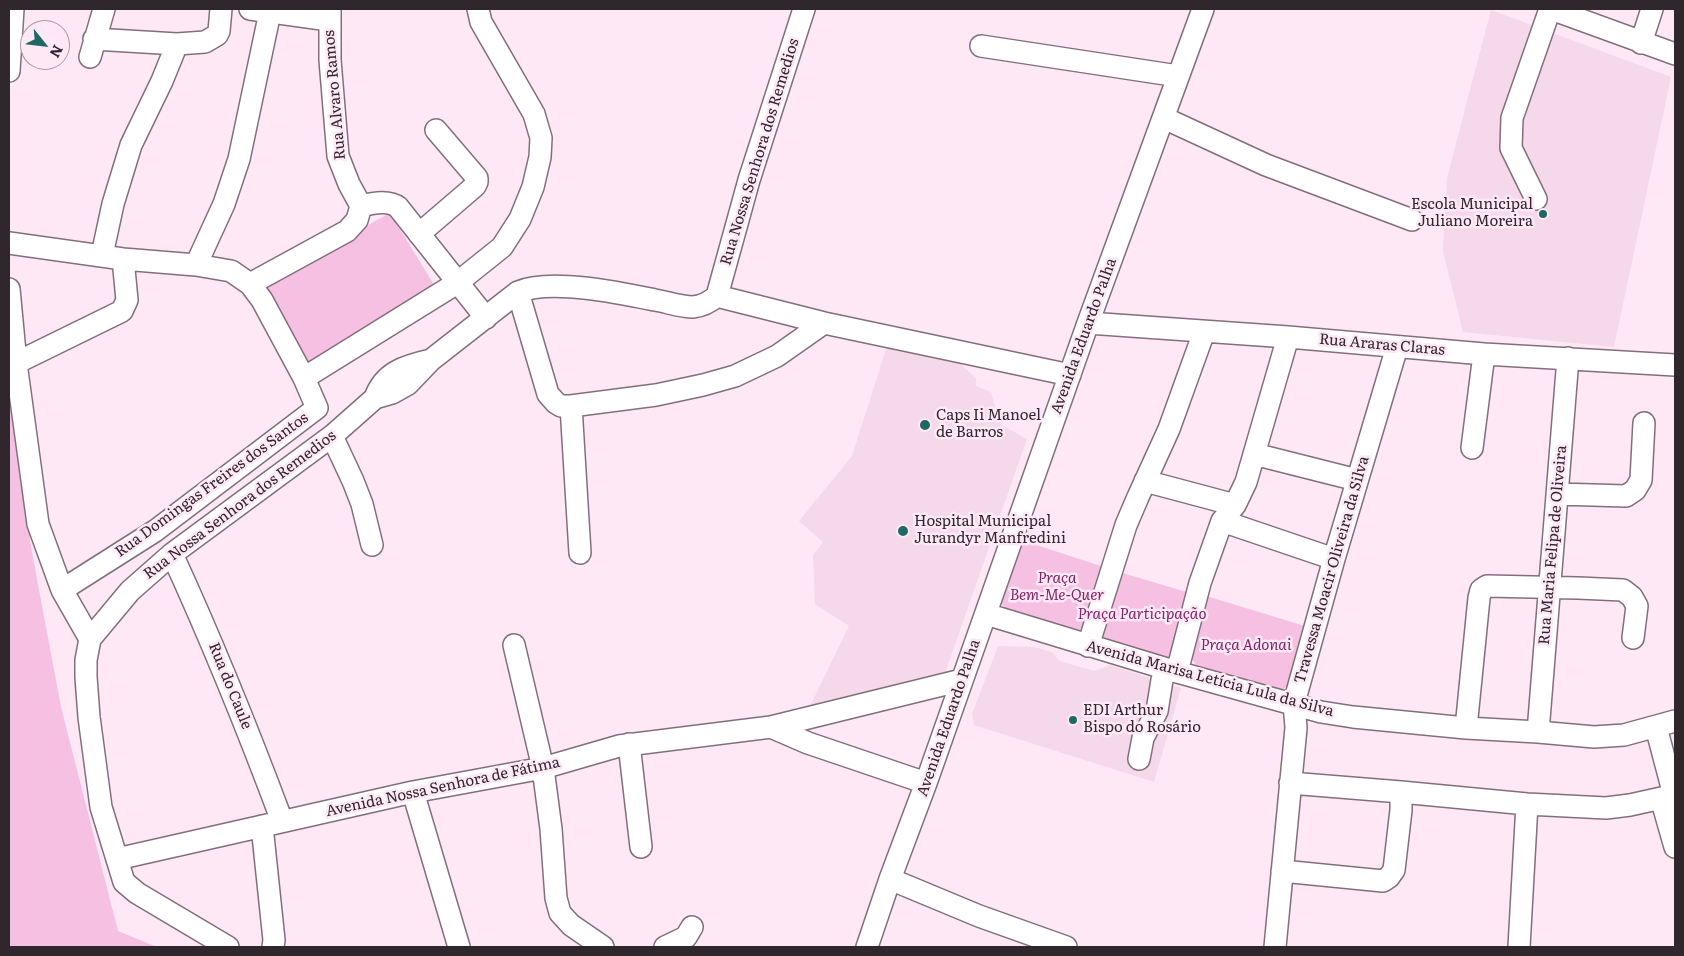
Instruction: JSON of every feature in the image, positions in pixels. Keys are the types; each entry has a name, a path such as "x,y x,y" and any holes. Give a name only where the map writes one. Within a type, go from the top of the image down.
{"street":[{"path":"9,71 13,9"},
{"path":"104,9 92,48 205,42 217,35 219,31 221,9"},
{"path":"9,243 123,259 231,271 250,284 262,300 304,378 457,282 502,247 520,219 533,187 540,157 541,138 534,114 482,22 478,9"},
{"name":"Avenida Eduardo Palha","path":"867,947 1088,323 1203,9"},
{"path":"1536,199 1511,148 1512,118 1550,9 1595,17 1641,43 1675,54"},
{"path":"1641,43 1652,9"},
{"path":"196,266 224,204 239,159 260,10 330,14"},
{"name":"Rua Nossa Senhora dos Remedios","path":"90,639 130,591 172,554 332,436 374,398 386,378 406,367 430,360 518,292 527,288 537,287 612,291 692,307 710,302 717,296 798,10"},
{"name":"Rua Alvaro Ramos","path":"330,14 330,60 338,156 349,184 361,206"},
{"path":"102,255 113,204 128,152 162,81 177,44"},
{"path":"981,46 1178,76"},
{"path":"1164,118 1266,165 1412,220"},
{"path":"418,234 475,186 477,182 476,178 436,130"},
{"path":"250,284 347,231 357,220 361,206 368,204 394,204 486,318"},
{"path":"16,363 122,311 127,300 123,259"},
{"path":"9,289 16,363 38,524 62,590 90,639 86,660 89,717 101,808 124,882 130,888 228,947"},
{"path":"518,292 548,394 561,406 675,392 735,376 777,356 824,323"},
{"path":"717,296 824,323 1070,375"},
{"name":"Rua Araras Claras","path":"1088,323 1288,337 1484,354 1675,365"},
{"path":"1088,646 1126,525 1169,428 1204,332"},
{"path":"1139,759 1143,738 1159,704 1162,680 1172,671 1222,521 1235,505 1246,482 1288,337"},
{"name":"Travessa Moacir Oliveira da Silva","path":"1275,947 1296,728 1294,703 1334,559 1397,347"},
{"path":"1472,448 1484,354"},
{"name":"Rua Maria Felipa de Oliveira","path":"1538,732 1568,358"},
{"name":"Rua Domingas Freires dos Santos","path":"62,590 155,531 317,408 304,378"},
{"path":"571,406 580,554"},
{"path":"1558,494 1626,496 1636,490 1641,480 1644,423"},
{"path":"332,436 362,504 372,545"},
{"path":"1254,454 1357,480"},
{"path":"1145,482 1235,505"},
{"path":"1222,521 1334,559"},
{"name":"Rua do Caule","path":"172,554 203,622 253,742 282,820"},
{"path":"1466,728 1481,590 1487,586 1623,590 1632,597 1637,606 1633,638"},
{"name":"Avenida Marisa Letícia Lula da Silva","path":"986,614 1172,671 1294,703 1321,712 1345,716 1466,728 1594,737 1624,735 1665,724"},
{"path":"514,645 543,768 551,829 556,898 560,912 571,925 603,947"},
{"name":"Avenida Nossa Senhora de Fátima","path":"117,859 282,820 414,792 543,768 629,744 771,726 962,680"},
{"path":"1665,724 1675,847"},
{"path":"771,726 808,743 926,784"},
{"path":"629,744 641,847"},
{"path":"1290,784 1527,804 1606,808 1670,796"},
{"path":"414,792 458,947"},
{"path":"1282,871 1383,880 1390,877 1394,870 1401,810 1401,792"},
{"path":"1519,947 1527,804"},
{"path":"262,826 274,940 273,947"},
{"path":"890,879 979,916 1066,947"},
{"path":"665,947 686,937 692,927"}],"shaded area":[{"name":"Escola Municipal Juliano Moreira","path":"1491,10 1671,77 1614,347 1463,332 1443,251 1447,178"},
{"name":"Hospital Municipal Jurandyr Manfredini","path":"887,346 957,361 976,378 976,386 991,392 1000,424 1027,439 945,673 810,706 849,626 815,604 813,555 823,542 799,521 852,456"},
{"name":"EDI Arthur Bispo do Rosário","path":"998,646 1034,647 1052,652 1060,661 1094,671 1110,665 1181,688 1154,782 974,725 972,714"}],"green space":[{"path":"390,213 436,288 306,366 259,284"},
{"path":"9,390 31,547 61,707 118,931 157,947 9,947"},
{"name":"Praça Bem-Me-Quer","path":"1021,540 1104,567 1085,627 1077,631 1005,608 1002,604 1001,599"},
{"name":"Praça Participação","path":"1116,571 1190,593 1173,653 1167,658 1102,639 1098,626"},
{"name":"Praça Adonai","path":"1203,595 1305,626 1289,684 1284,689 1278,692 1201,669 1196,665 1189,654"}],"place":[{"name":"Escola Municipal Juliano Moreira","path":"1543,214"},
{"name":"Caps Ii Manoel de Barros","path":"925,425"},
{"name":"Hospital Municipal Jurandyr Manfredini","path":"903,531"},
{"name":"EDI Arthur Bispo do Rosário","path":"1073,720"}]}
